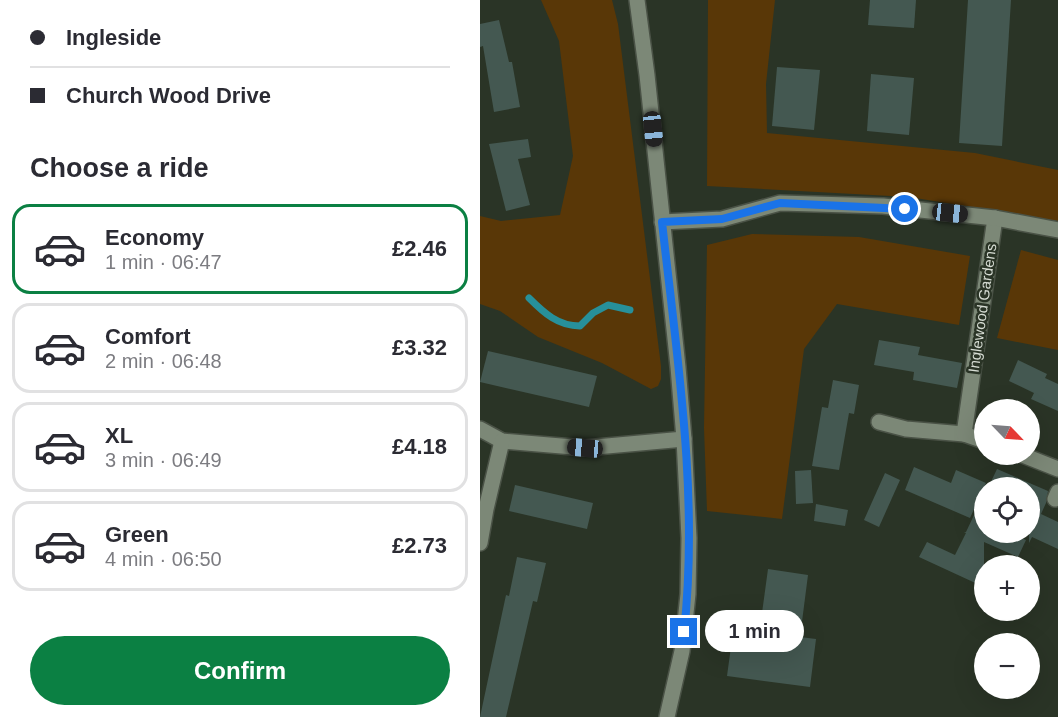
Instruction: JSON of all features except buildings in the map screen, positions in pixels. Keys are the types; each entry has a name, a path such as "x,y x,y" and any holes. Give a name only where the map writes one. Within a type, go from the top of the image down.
{"street":[{"path":"637,0 647,75 684,439 689,538 688,594 682,651 668,717"},
{"path":"662,222 722,219 780,203 883,206 995,218 1058,230"},
{"name":"Inglewood Gardens","path":"964,434 995,218"},
{"path":"879,422 906,429 964,434 974,438"},
{"path":"480,429 502,441 585,448 684,439"},
{"path":"480,543 502,441"},
{"path":"1040,461 1058,468"}],"shaded area":[{"path":"541,0 612,0 618,24 661,366 661,379 658,386 651,389 602,363 538,337 500,311 480,304 480,216 501,221 560,215 573,156 559,41"},
{"path":"708,0 775,0 766,84 767,133 975,153 1058,170 1058,221 909,197 707,186"},
{"path":"752,234 859,237 970,256 959,325 837,304 804,349 782,519 707,511 704,428 707,245"},
{"path":"1021,250 1058,260 1058,350 997,338"}],"waterway":[{"path":"529,298 552,318 565,324 580,326 593,313 608,305 630,310"}],"route":[{"path":"684,632 688,594 689,538 684,439 662,222 722,219 780,203 883,206 905,209"}]}
